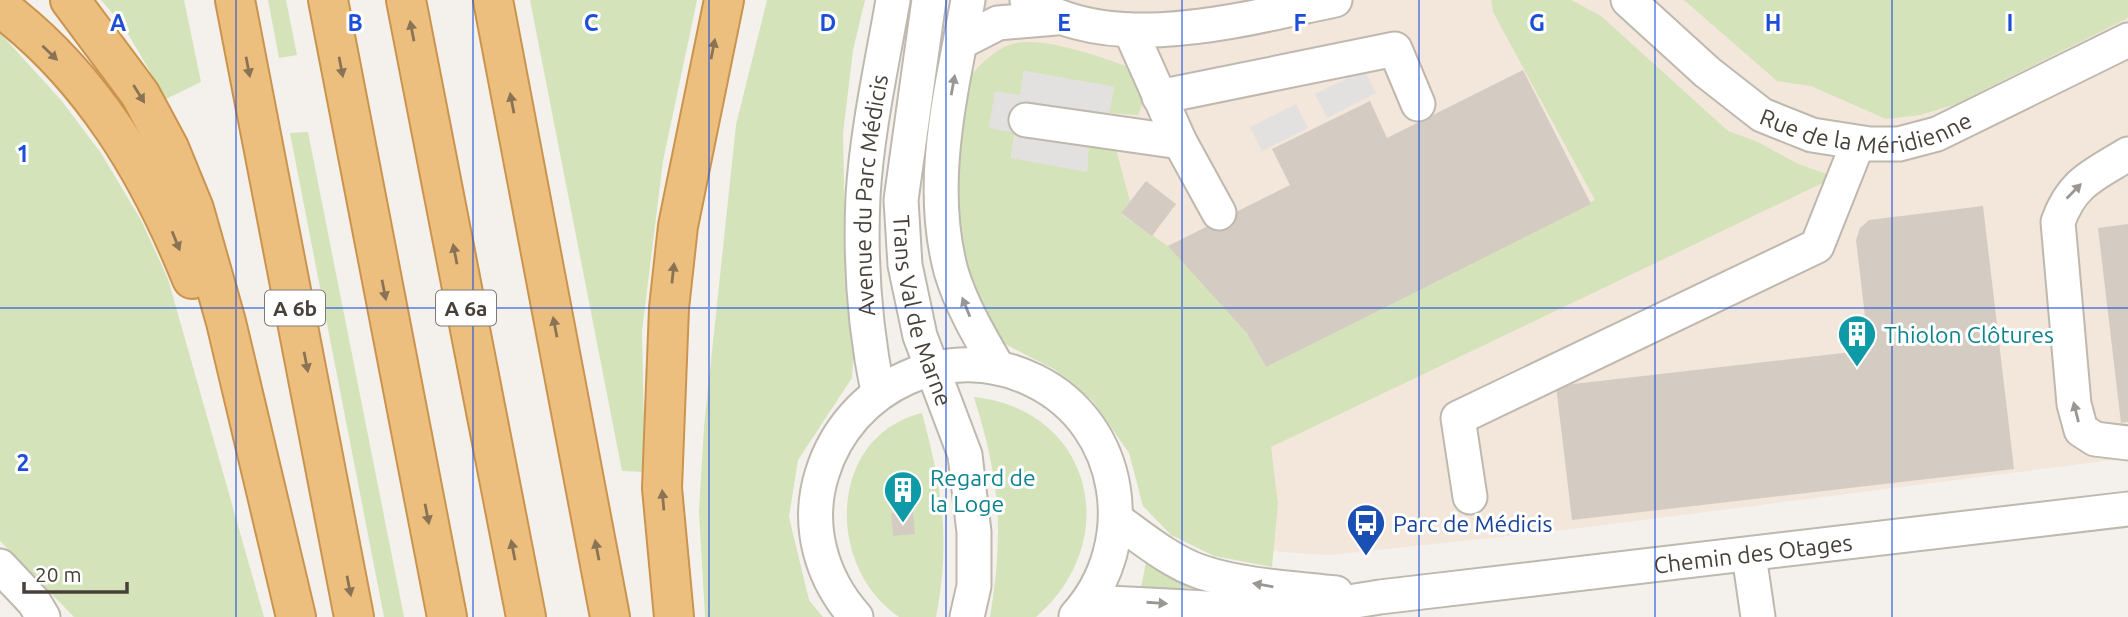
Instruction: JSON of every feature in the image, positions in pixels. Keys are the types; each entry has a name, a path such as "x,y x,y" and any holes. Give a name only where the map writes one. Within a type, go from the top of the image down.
{"highway":[{"path":"70,0 140,94 169,148 205,245 296,617"},
{"name":"A 6b","path":"235,0 355,617"},
{"path":"328,0 447,617"},
{"name":"A 6a","path":"406,0 526,617"},
{"path":"493,0 610,617"},
{"path":"674,617 662,488 669,308 678,226 724,0"},
{"path":"0,7 63,66 107,117 139,164 168,220 197,292 206,327 232,353"}],"street":[{"name":"Avenue du Parc Médicis","path":"878,393 871,359 862,253 863,193 893,0"},
{"name":"Trans Val de Marne","path":"929,0 908,130 901,200 905,265 930,368 960,437 968,476 974,532 974,573 967,617"},
{"path":"968,0 940,162 941,214 951,272 974,325 998,368"},
{"path":"1027,0 1056,18"},
{"path":"961,42 998,23 1056,18 1130,30 1190,13 1216,25 1335,0"},
{"name":"Rue de la Méridienne","path":"1628,0 1707,72 1762,115 1812,135 1858,143 1899,144 1937,134 2128,40"},
{"path":"1130,30 1180,142 1219,213"},
{"path":"1159,96 1395,50 1418,104"},
{"path":"1026,120 1180,142"},
{"path":"1470,497 1458,418 1817,246 1858,143"},
{"path":"2128,154 2078,185 2065,200 2057,222 2074,404 2081,429 2095,439 2128,443"},
{"path":"856,617 841,601 824,566 815,528 817,489 828,452 849,419 878,393 930,368 964,364 998,368 1035,381 1068,403 1093,434 1110,470 1117,520 1108,565 1082,609"},
{"name":"Chemin des Otages","path":"1082,609 1287,612 1380,597 2128,509"},
{"name":"Chemin des Otages","path":"1117,520 1199,571 1268,586 1380,597"},
{"path":"1749,555 1758,617"},
{"path":"0,566 34,602 43,617"}],"shaded area":[{"path":"983,0 2128,0 2128,458 1572,529 1331,555 1281,552 1210,535 1143,506 1129,453 1092,400 1054,369 995,339 950,177"},
{"path":"1364,70 1376,93 1327,118 1315,94"},
{"path":"1024,71 1114,87 1109,113 1089,142 1087,172 1011,158 1015,133 989,128 995,91 1020,95"},
{"path":"1296,104 1308,128 1262,151 1250,127"}],"green space":[{"path":"101,0 184,0 201,82 166,99 124,27"},
{"path":"268,0 286,0 297,55 279,58"},
{"path":"530,0 697,0 663,161 642,331 645,472 622,471"},
{"path":"767,0 865,0 853,50 843,134 846,284 855,336 852,378 798,460 789,517 809,600 823,617 705,617 699,511 704,427 736,125"},
{"path":"1491,0 1571,0 1601,16 1728,131 1758,142 1796,163 1835,177 1271,447 1278,504 1272,567 1214,556 1171,535 1143,506 1129,453 1092,400 1054,369 995,339 959,270 953,177 971,76 983,62 998,51 1021,42 1051,44 1126,66 1143,103 1138,115 1109,113 1114,87 1024,71 1011,157 1087,171 1089,142 1116,150 1130,201 1121,214 1168,246 1223,303 1246,332 1266,367 1595,200 1493,12"},
{"path":"1684,0 2128,0 2128,18 1956,104 1920,115 1886,119 1811,86 1777,81"},
{"path":"0,33 61,100 101,153 141,220 168,279 264,617 74,617 0,541"},
{"path":"308,132 404,617 384,617 290,133"},
{"path":"974,397 1014,407 1046,426 1069,452 1083,483 1086,517 1080,552 1063,586 1036,617 990,617 997,558 997,506 989,455"},
{"path":"922,413 935,466 942,514 941,589 936,617 899,617 875,595 858,567 849,537 847,505 853,474 868,448 891,426"},
{"path":"1148,552 1200,588 1141,588"}],"building":[{"path":"1523,70 1591,204 1266,367 1246,332 1168,246 1290,185 1272,149 1370,101 1387,138"},
{"path":"1146,181 1176,204 1152,236 1121,213"},
{"name":"Thiolon Clôtures","path":"1983,206 2014,469 1572,520 1556,386 1869,350 1856,240 1860,228 1869,220"},
{"path":"2128,224 2128,422 2121,423 2098,228"},
{"name":"Regard de la Loge","path":"913,512 915,534 893,536 891,513"}],"place":[{"name":"Thiolon Clôtures","path":"1857,368"},
{"name":"Regard de la Loge","path":"903,524"},
{"name":"Parc de Médicis","path":"1366,557"}]}
